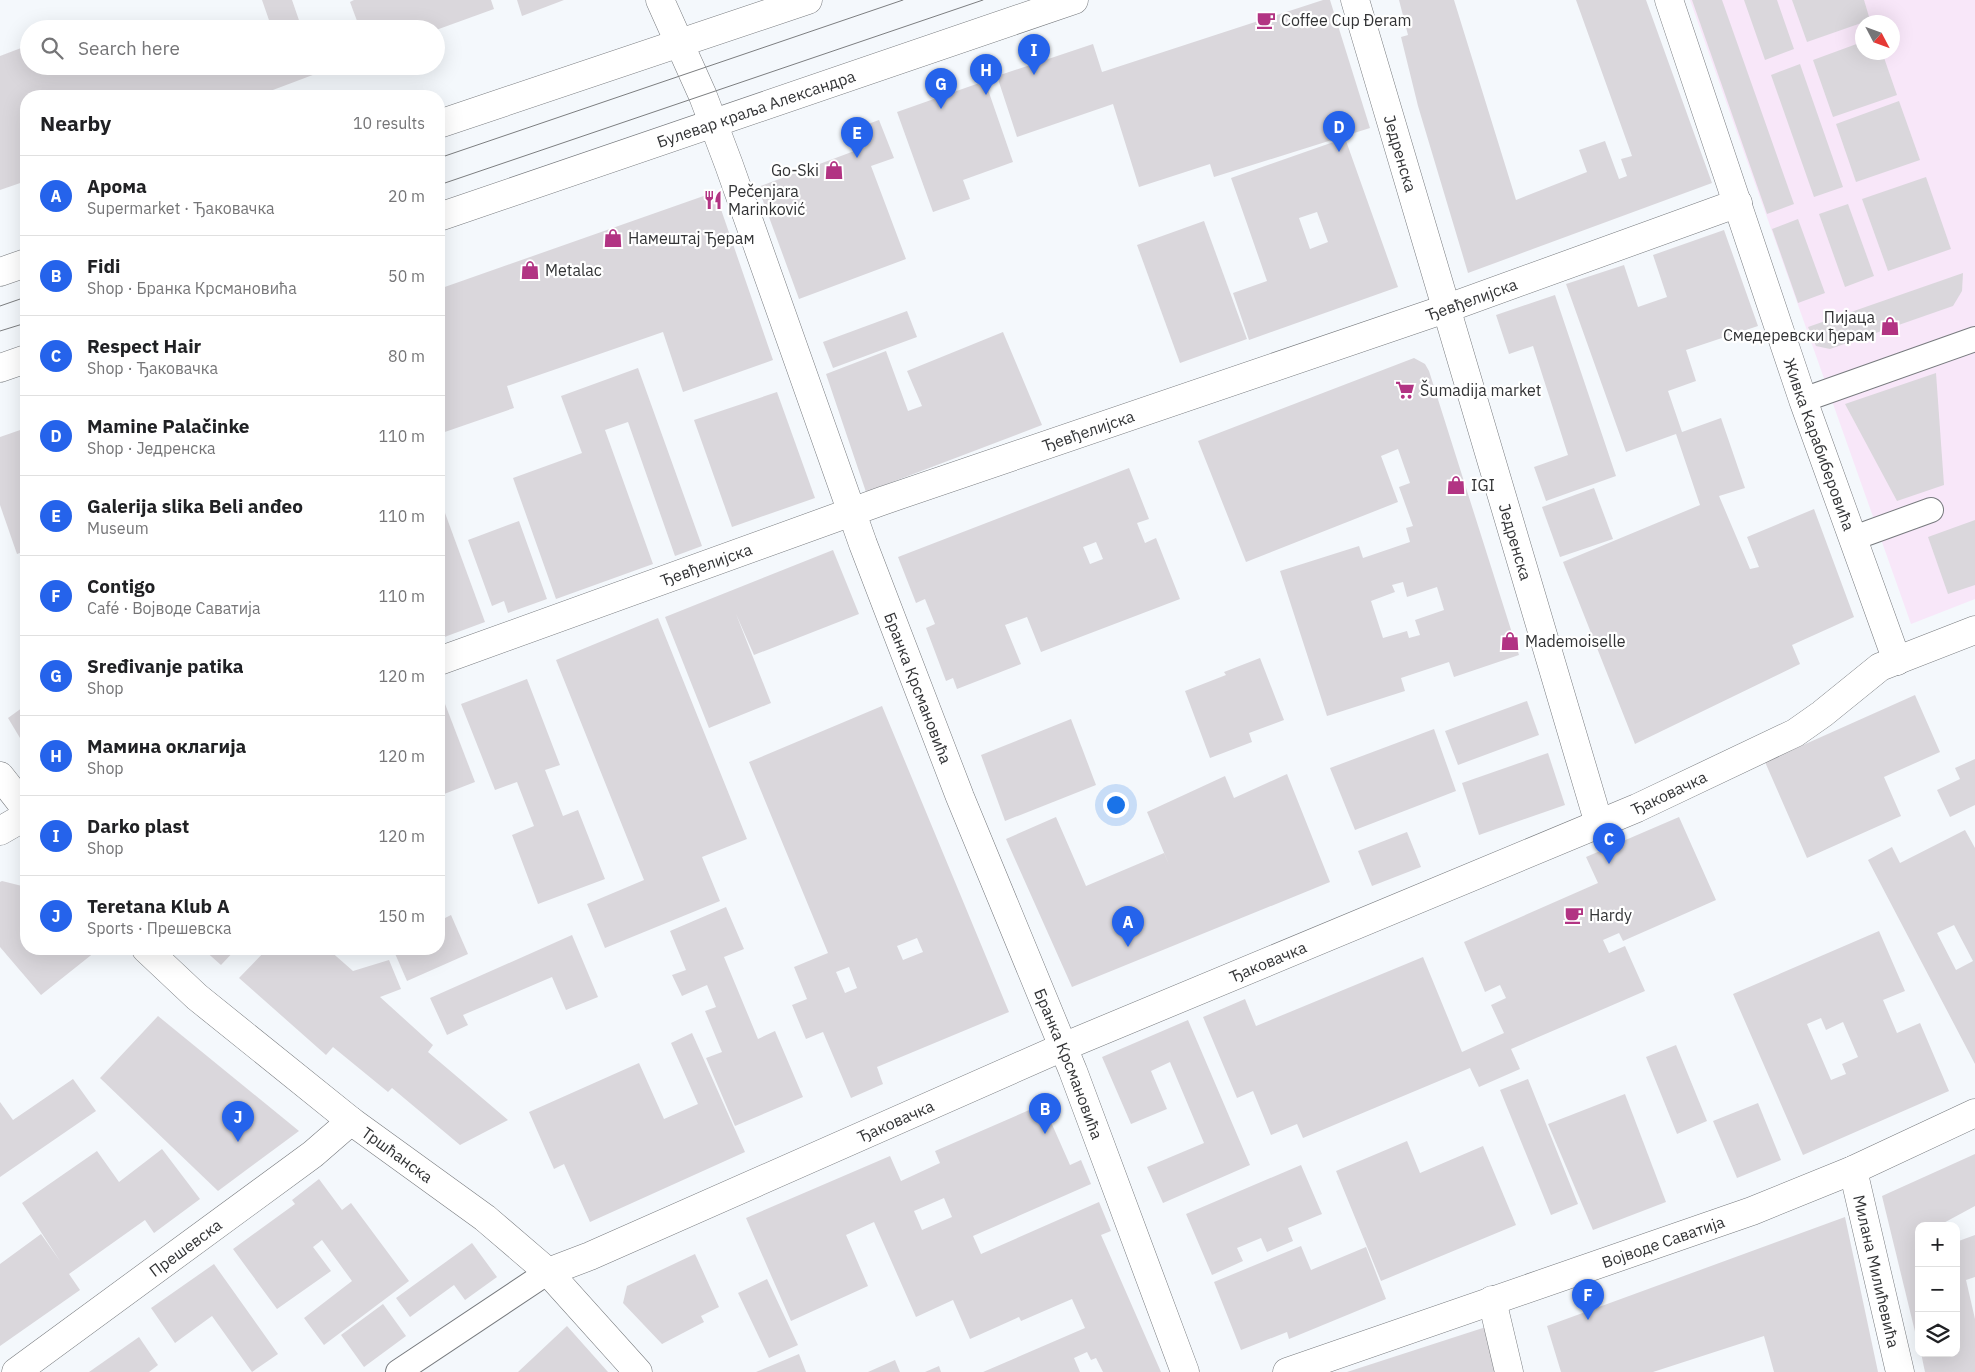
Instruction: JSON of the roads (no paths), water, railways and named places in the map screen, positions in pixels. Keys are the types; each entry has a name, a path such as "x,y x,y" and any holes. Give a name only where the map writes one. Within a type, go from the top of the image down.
{"street":[{"name":"Бранка Крсмановића","path":"660,0 712,124 852,512 960,797 1062,1047 1185,1372"},
{"path":"445,122 808,0"},
{"name":"Булевар краља Александра","path":"445,215 1074,0"},
{"name":"Једренска","path":"1355,0 1599,824"},
{"name":"Живка Карабиберовића","path":"1668,0 1803,400 1854,538 1896,660"},
{"name":"Ђевђелијска","path":"445,659 852,512 1445,309 1738,203"},
{"path":"0,272 20,265"},
{"path":"0,368 20,361"},
{"name":"Ђаковачка","path":"548,1272 590,1256 1062,1047 1599,824 1795,733 1822,714 1871,673 1896,660 1975,630"},
{"path":"0,776 20,801"},
{"path":"0,831 20,819"},
{"name":"Тршћанска","path":"152,955 197,997 352,1120 485,1218 548,1272 638,1372"},
{"name":"Војводе Саватија","path":"1287,1372 1752,1211 1853,1170 1975,1113"},
{"name":"Прешевска","path":"16,1372 313,1154 352,1120"},
{"name":"Милана Милићевића","path":"1853,1170 1900,1372"},
{"path":"1492,1300 1509,1372"}],"lane":[{"path":"1803,400 1975,338"},
{"path":"1854,538 1931,510"},
{"path":"398,1372 548,1272"}],"tram line":[{"path":"445,156 903,0"},
{"path":"445,183 983,0"},
{"path":"0,306 20,299"},
{"path":"0,331 20,325"}],"place":[{"name":"Coffee Cup Đeram","path":"1266,20"},
{"name":"Darko plast","path":"1034,75"},
{"name":"Мамина оклагија","path":"986,95"},
{"name":"Sređivanje patika","path":"941,109"},
{"name":"Mamine Palačinke","path":"1339,152"},
{"name":"Galerija slika Beli anđeo","path":"857,158"},
{"name":"Go-Ski","path":"834,170"},
{"name":"Pečenjara Marinković","path":"713,200"},
{"name":"Намештај Ђерам","path":"613,238"},
{"name":"Metalac","path":"530,270"},
{"name":"Пијаца Смедеревски ђерам","path":"1890,326"},
{"name":"Šumadija market","path":"1405,390"},
{"name":"IGI","path":"1456,485"},
{"name":"Mademoiselle","path":"1510,641"},
{"name":"Respect Hair","path":"1609,864"},
{"name":"Hardy","path":"1574,915"},
{"name":"Арома","path":"1128,947"},
{"name":"Fidi","path":"1045,1134"},
{"name":"Teretana Klub A","path":"238,1142"},
{"name":"Contigo","path":"1588,1320"}]}
